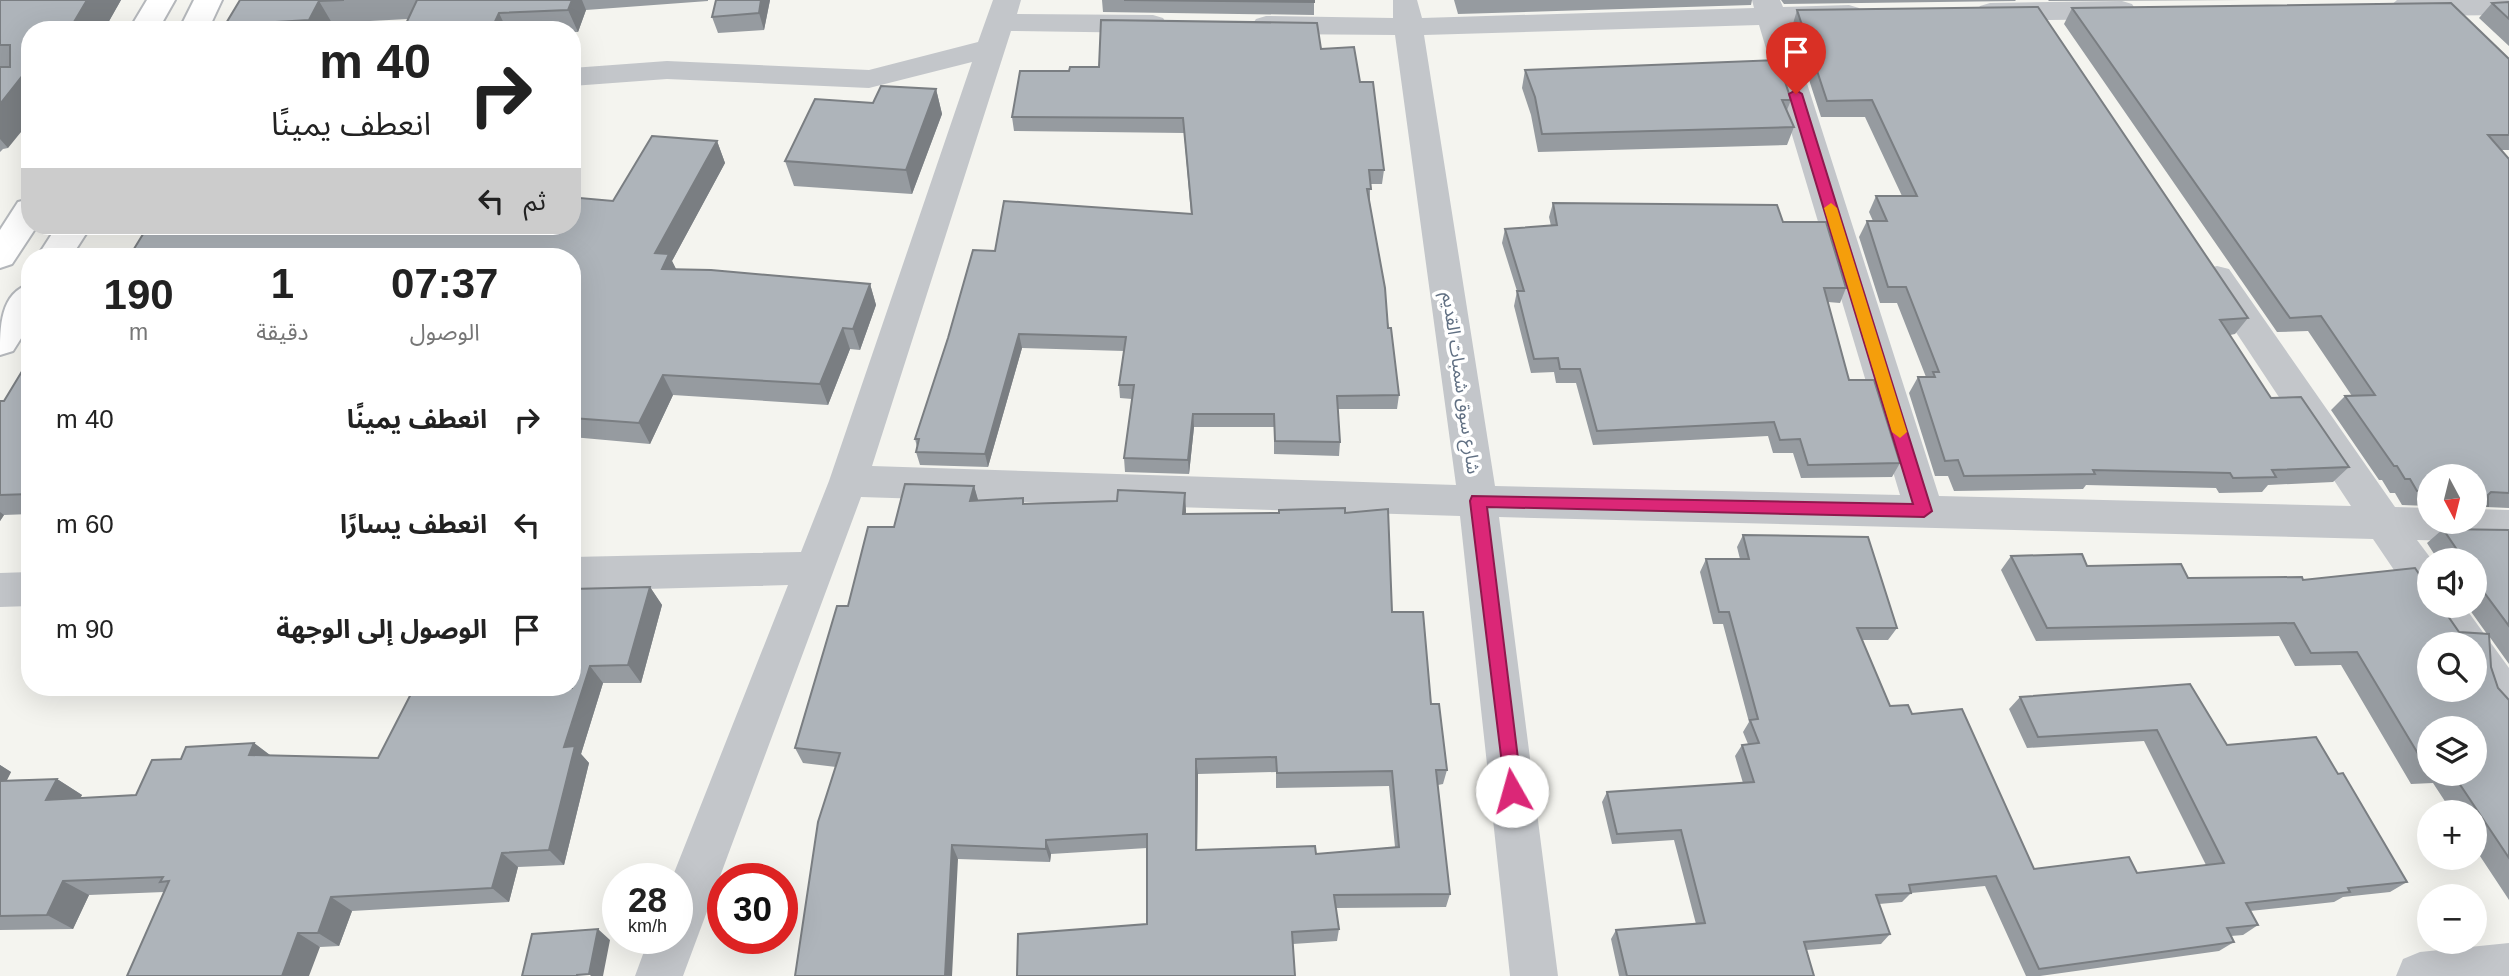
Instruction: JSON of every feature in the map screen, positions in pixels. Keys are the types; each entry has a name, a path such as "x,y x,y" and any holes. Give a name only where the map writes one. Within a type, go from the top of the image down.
{"highway":[{"path":"148,21 161,0"},
{"path":"197,21 208,0"},
{"path":"0,256 21,224"},
{"path":"0,342 21,310"}],"street":[{"path":"2034,6 2060,45"},
{"path":"1967,12 2034,6 2147,10"},
{"path":"2379,8 2509,6"},
{"path":"2448,7 2474,32"},
{"path":"1769,8 1924,511"},
{"path":"1246,25 1407,13 1769,8 1870,14"},
{"name":"شارع سوق شمبات القديم","path":"1407,13 1478,501 1534,976"},
{"path":"693,885 848,481 1000,24"},
{"path":"581,76 667,70 869,79 1000,24 1178,24"},
{"path":"2199,250 2417,572"},
{"path":"848,481 1478,501 2509,526"},
{"path":"581,574 814,568"},
{"path":"0,590 21,589"},
{"path":"2487,671 2509,702"},
{"path":"659,976 667,954"},
{"path":"2420,976 2509,967"}],"building":[{"path":"0,0 87,0 75,21 21,21 21,77 0,104 0,67 10,67 10,45 0,45"},
{"path":"240,0 344,0 319,1 309,20 227,21"},
{"path":"417,0 572,0 568,10 499,13 495,21 407,21"},
{"path":"716,0 761,0 759,13 712,17"},
{"path":"1124,0 1314,0 1314,2"},
{"path":"2509,2 2509,19 2492,3"},
{"path":"2451,3 2509,59 2509,135 2488,135 2509,159 2509,493 2491,492 2487,506 2487,464 2417,464 2417,491 2410,479 2405,479 2345,396 2375,395 2321,316 2290,318 2072,8"},
{"path":"2038,7 2248,318 2220,320 2271,398 2301,397 2349,467 2272,470 2276,477 2233,478 2230,473 2093,470 2095,474 1964,476 1958,460 1945,461 1918,377 1935,377 1933,372 1939,372 1906,287 1888,287 1867,221 1887,221 1876,196 1917,196 1872,100 1827,101 1797,10"},
{"path":"1101,20 1317,23 1321,49 1354,47 1360,82 1373,82 1384,170 1369,170 1371,189 1367,189 1385,288 1388,328 1391,328 1399,395 1337,396 1340,442 1275,441 1274,414 1193,414 1188,460 1124,458 1134,385 1119,385 1126,337 1019,334 985,454 916,452 919,439 915,439 973,250 995,251 1004,201 1192,214 1183,118 1012,117 1020,71 1069,71 1070,67 1099,67"},
{"path":"1778,60 1791,100 1782,100 1794,127 1542,134 1535,97 1525,70"},
{"path":"881,86 936,89 906,170 785,161 815,99 873,103"},
{"path":"652,136 717,141 655,253 669,254 662,269 711,270 870,284 853,329 843,328 820,384 663,375 639,423 581,419 581,248 135,248 142,235 581,235 581,198 613,201"},
{"path":"1553,203 1777,205 1783,222 1826,222 1846,288 1824,288 1849,380 1874,380 1900,463 1808,465 1800,439 1780,440 1774,422 1597,431 1580,369 1560,369 1558,358 1534,359 1517,291 1524,291 1505,229 1557,225"},
{"path":"21,373 21,494 0,495 0,401 4,401"},
{"path":"905,484 974,486 970,501 1023,498 1023,504 1117,501 1118,490 1185,493 1183,514 1279,513 1279,510 1345,508 1345,513 1388,509 1392,612 1423,612 1431,704 1439,704 1447,770 1436,770 1450,894 1334,895 1339,929 1292,932 1295,976 1017,976 1018,934 1147,924 1147,834 1046,840 1046,849 952,845 945,976 795,976 818,822 840,753 795,748 837,606 848,606 868,527 894,527","holes":["1276,757 1277,773 1392,771 1399,847 1316,854 1315,846 1196,850 1196,759"]},
{"path":"2487,530 2509,530 2509,626 2487,596 2487,548 2456,548 2446,534 2487,534"},
{"path":"1743,535 1868,537 1897,628 1857,628 1890,706 1908,705 1912,714 1962,709 2034,869 2129,857 2137,873 2224,863 2157,730 2038,737 2020,697 2190,684 2227,745 2316,737 2338,774 2343,773 2407,882 2348,888 2350,892 2246,903 2258,925 2227,928 2234,942 2039,969 1996,876 1909,885 1911,893 1876,895 1890,934 1804,942 1814,976 1627,976 1616,930 1705,923 1681,830 1617,834 1607,792 1754,782 1742,745 1759,743 1750,720 1758,719 1729,612 1719,612 1706,559 1749,559"},
{"path":"2082,554 2087,566 2181,564 2188,578 2302,577 2303,580 2415,568 2417,618 2449,618 2459,632 2417,632 2417,702 2487,702 2489,634 2491,667 2498,688 2509,700 2509,858 2487,825 2487,800 2470,800 2461,786 2487,786 2487,716 2417,716 2417,752 2357,652 2311,653 2294,623 2047,628 2011,556"},
{"path":"650,587 628,665 590,666 581,694 581,589"},
{"path":"410,696 580,696 564,747 575,746 549,850 502,853 492,888 331,897 318,933 298,933 282,976 127,976 169,881 160,882 163,877 63,881 47,915 0,916 0,781 57,779 46,800 136,795 152,760 181,759 186,747 254,743 249,755 378,758"},
{"path":"598,929 589,974 522,976 532,934"}],"slow traffic":[{"path":"1831,208 1900,432"}],"route":[{"path":"1512,791 1478,501 1924,511 1796,94"}]}
